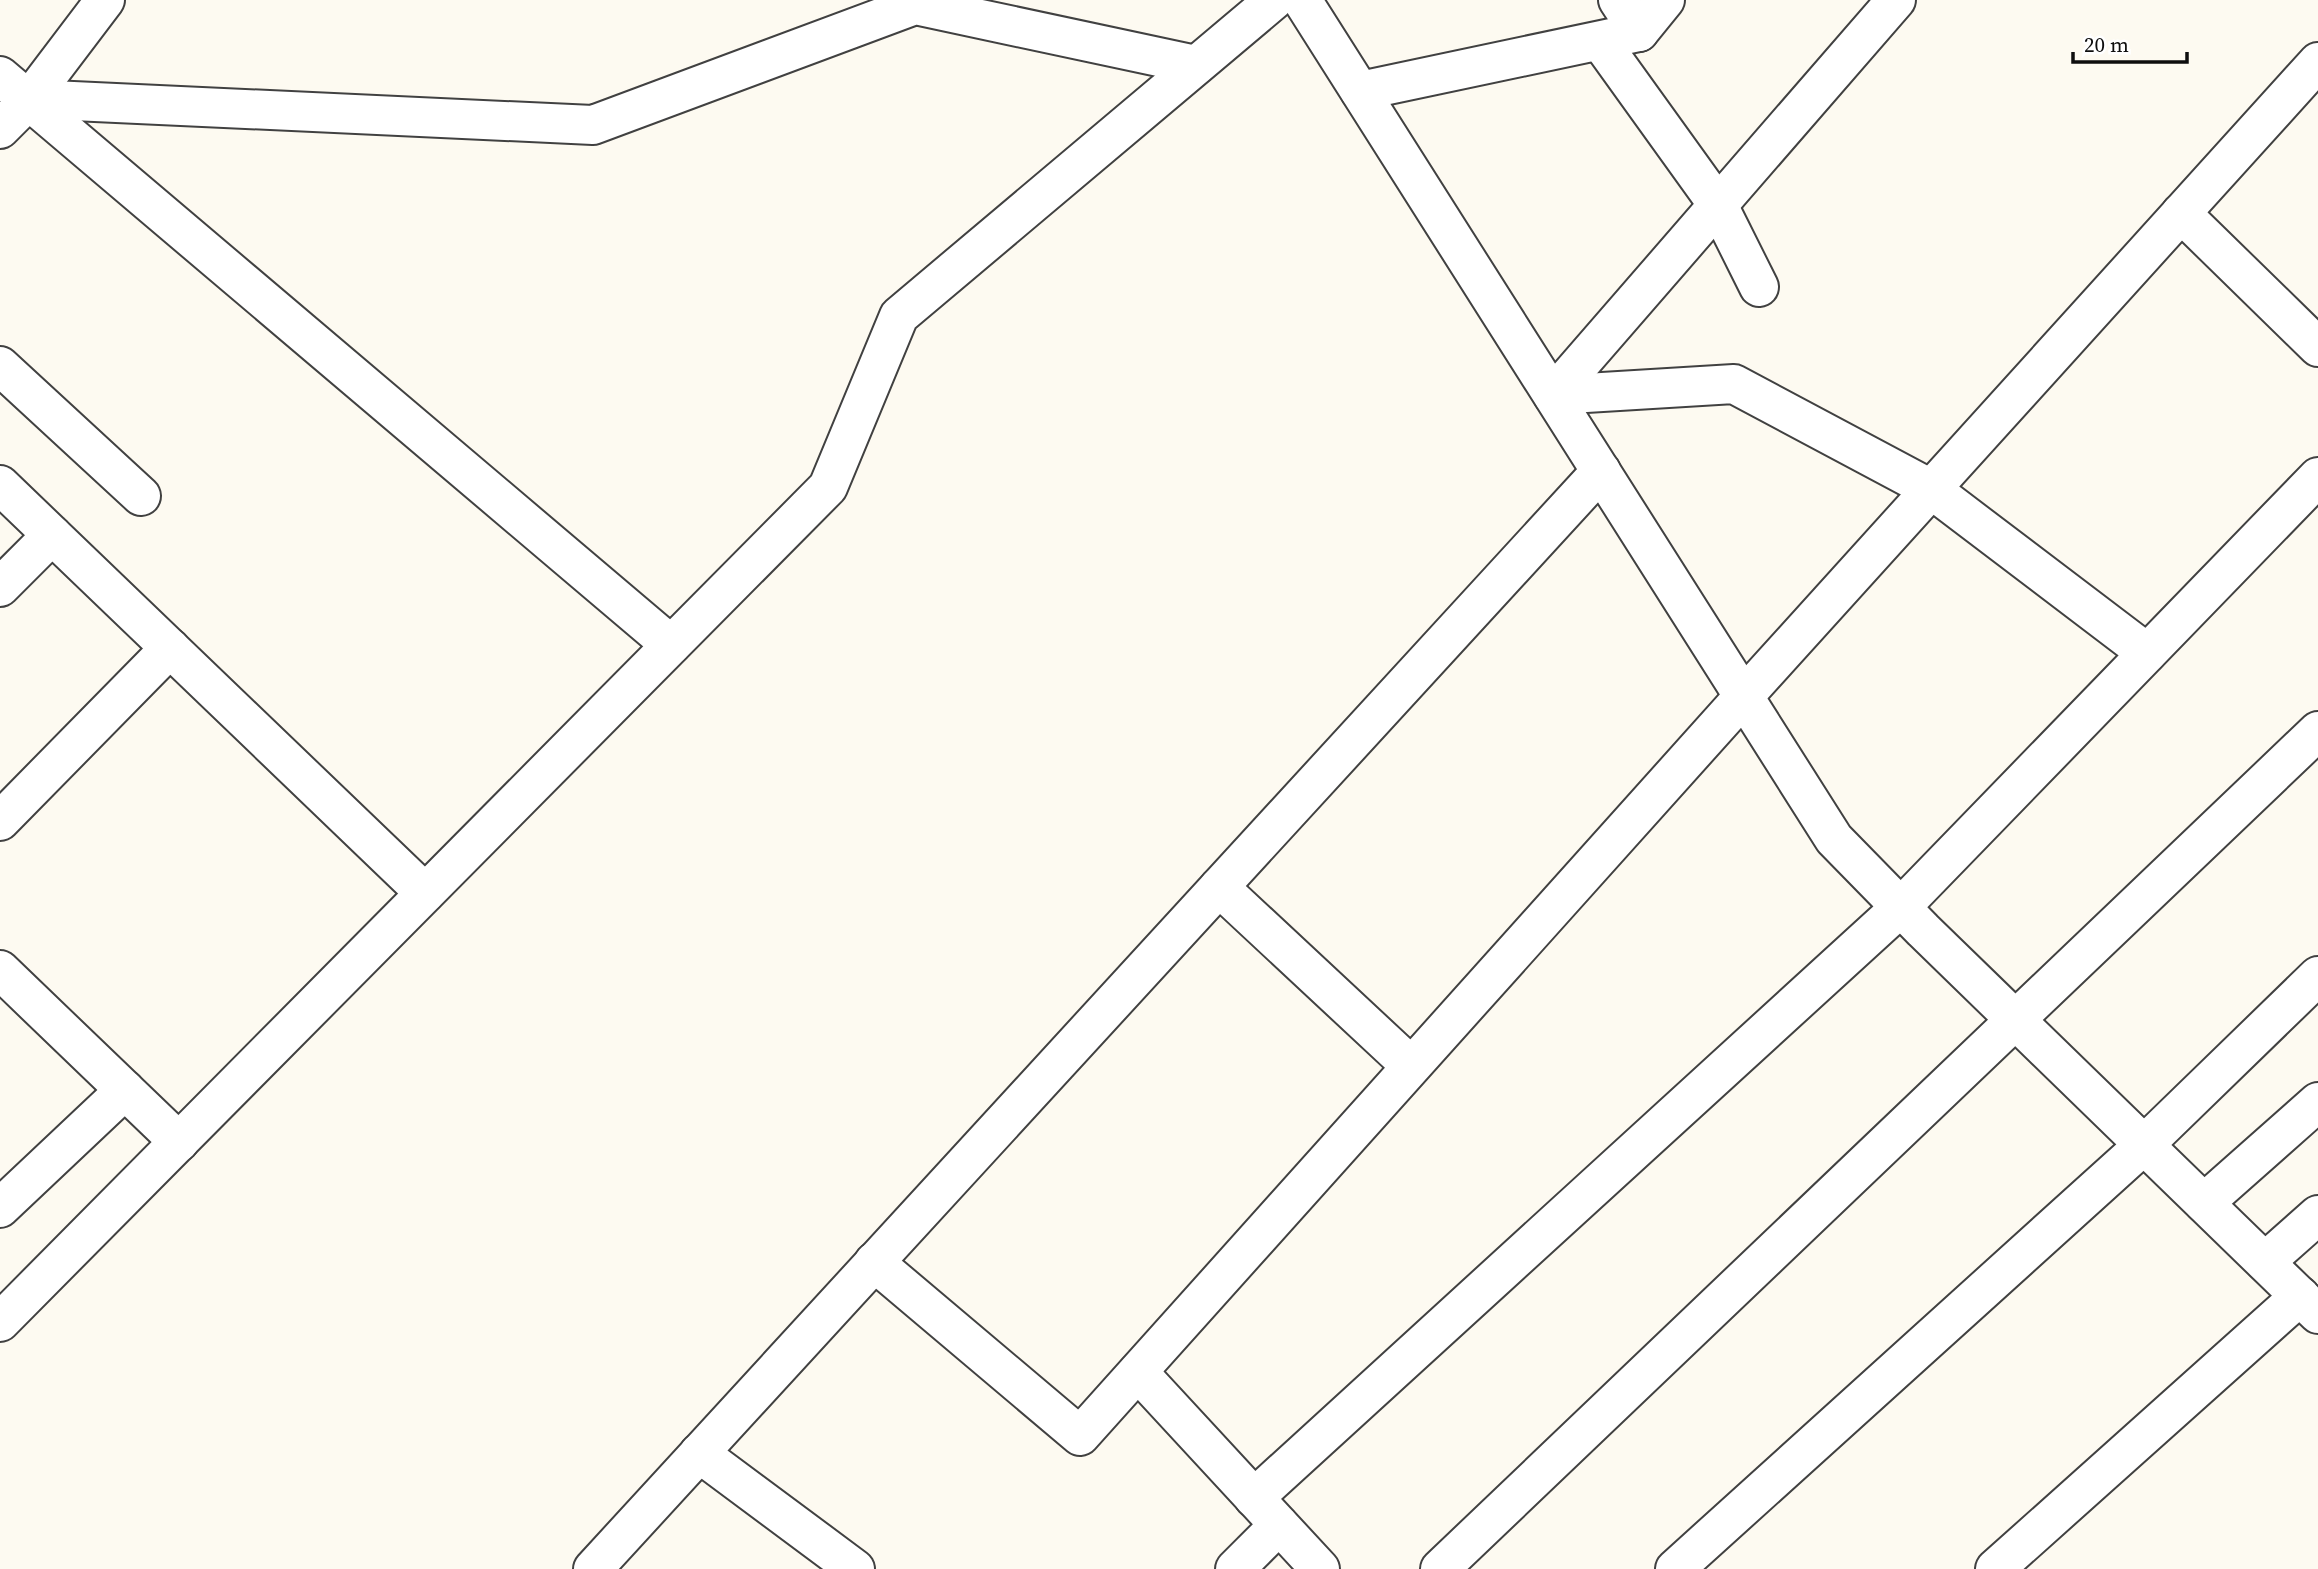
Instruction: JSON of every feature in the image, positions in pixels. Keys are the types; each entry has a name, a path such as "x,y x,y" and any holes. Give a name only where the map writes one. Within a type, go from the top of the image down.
{"street":[{"path":"0,129 30,99 105,0"},
{"path":"0,1322 828,487 899,316 1274,0"},
{"path":"1302,0 1835,839 1923,930 2017,1018 2309,1305 1995,1569"},
{"path":"1618,0 1639,32"},
{"path":"1360,91 1639,32 1665,0"},
{"path":"1553,395 1896,0"},
{"path":"30,99 593,125 915,5 1196,65"},
{"path":"1600,41 1718,205 1759,287"},
{"path":"874,1262 1080,1436 2318,62"},
{"path":"0,76 671,645"},
{"path":"2181,213 2318,347"},
{"path":"0,366 141,496"},
{"path":"1553,395 1734,384 1931,489 2147,653"},
{"path":"593,1569 1601,471"},
{"path":"1235,1569 1267,1511 1902,906 2318,477"},
{"path":"0,485 425,893"},
{"path":"0,587 52,535"},
{"path":"0,821 170,648"},
{"path":"1440,1569 2318,731"},
{"path":"1219,887 1411,1066"},
{"path":"0,970 179,1142"},
{"path":"1675,1569 2145,1144 2318,976"},
{"path":"0,1208 125,1090"},
{"path":"2204,1203 2318,1102"},
{"path":"2264,1262 2318,1215"},
{"path":"1138,1372 1320,1569"},
{"path":"699,1453 855,1569"}]}
